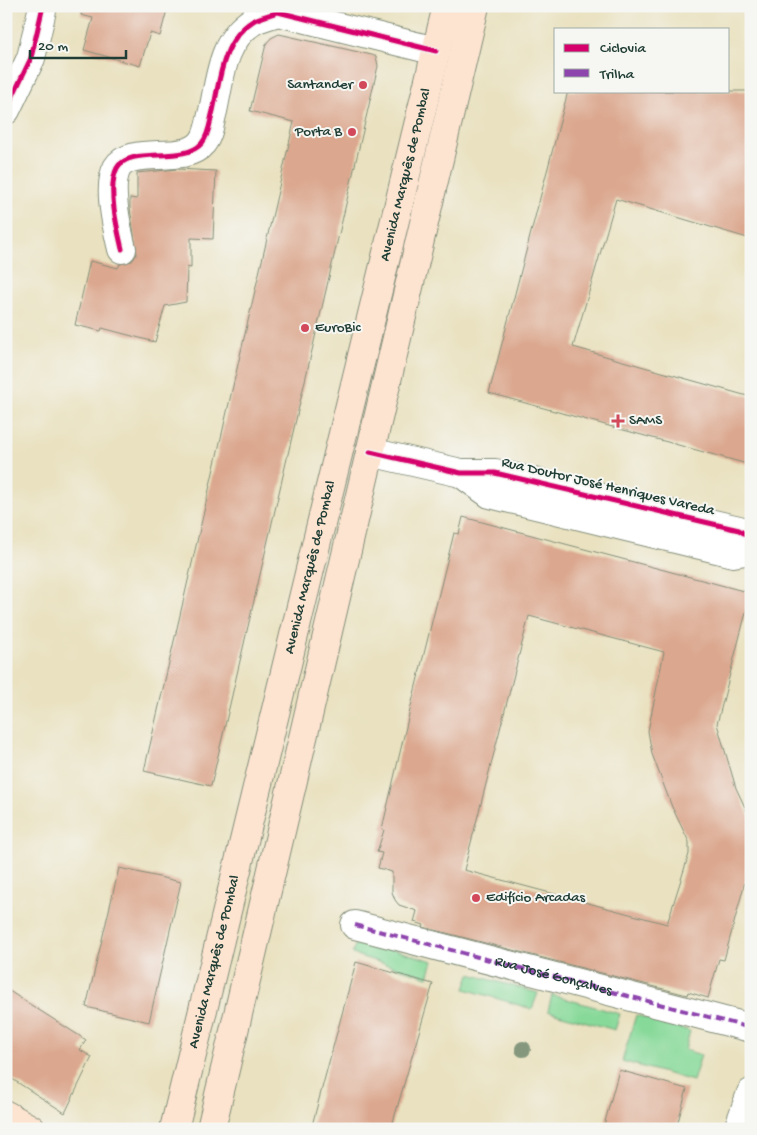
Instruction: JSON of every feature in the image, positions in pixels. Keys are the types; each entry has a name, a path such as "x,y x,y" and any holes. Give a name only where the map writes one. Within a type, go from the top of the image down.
{"main road":[{"name":"Avenida Marquês de Pombal","path":"174,1129 447,6"},
{"name":"Avenida Marquês de Pombal","path":"210,1129 475,6"},
{"path":"6,1115 32,1129"}],"street":[{"path":"6,110 31,58 43,6"},
{"path":"122,249 115,221 113,176 119,165 130,158 187,152 202,144 208,129 227,50 235,35 254,20 278,12 436,51"},
{"name":"Rua Doutor José Henriques Vareda","path":"370,452 460,473 495,473 740,530 751,538"},
{"name":"Rua Doutor José Henriques Vareda","path":"460,473 490,494 733,553 751,550"},
{"name":"Rua José Gonçalves","path":"356,925 751,1028"},
{"path":"738,1129 751,1093"}],"green space":[{"path":"357,939 433,961 428,977 352,954"},
{"path":"470,974 538,993 532,1009 465,989"},
{"path":"552,995 620,1014 615,1030 548,1011"},
{"path":"636,1015 690,1031 685,1050 701,1055 693,1081 622,1061"}],"building":[{"path":"82,6 168,6 160,36 150,33 140,66 84,50 93,18 81,15"},
{"path":"279,34 376,56 378,66 211,786 144,771 294,122 250,111 266,44 271,38"},
{"path":"751,91 751,239 616,199 573,347 751,397 751,465 489,393 568,92"},
{"path":"177,169 216,171 213,239 191,238 191,268 187,267 186,302 165,306 155,342 102,328 101,331 75,325 90,261 118,268 120,264 132,261 137,254 130,198 137,199 137,173"},
{"path":"463,517 751,593 717,724 736,788 751,820 751,882 745,882 724,960 719,959 708,998 688,992 687,995 423,927 424,925 414,922 417,911 399,905 395,900 392,892 392,872 378,868 382,853 377,852 384,830 382,829 410,710 454,533 459,534","holes":["529,616 664,652 648,731 652,754 672,807 689,842 689,854 667,924 464,870"]},
{"path":"119,868 181,882 149,1022 86,1007"},
{"path":"356,962 433,984 391,1129 311,1129"},
{"path":"6,989 86,1040 80,1050 92,1057 65,1113 6,1075"},
{"path":"619,1070 687,1089 676,1129 603,1129"}],"marked path":[{"path":"355,925 751,1028"}],"cycle path":[{"path":"6,110 31,58 43,6"},
{"path":"122,249 113,196 114,176 117,168 124,161 133,157 183,153 194,149 202,143 209,128 224,61 229,49 243,29 253,21 278,12 436,51"},
{"path":"370,452 461,473 495,473 739,530 751,538"}],"place":[{"name":"Santander","path":"363,85"},
{"name":"Porta B","path":"352,132"},
{"name":"EuroBic","path":"305,328"},
{"name":"SAMS","path":"618,421"},
{"name":"Edifício Arcadas","path":"476,898"}]}
